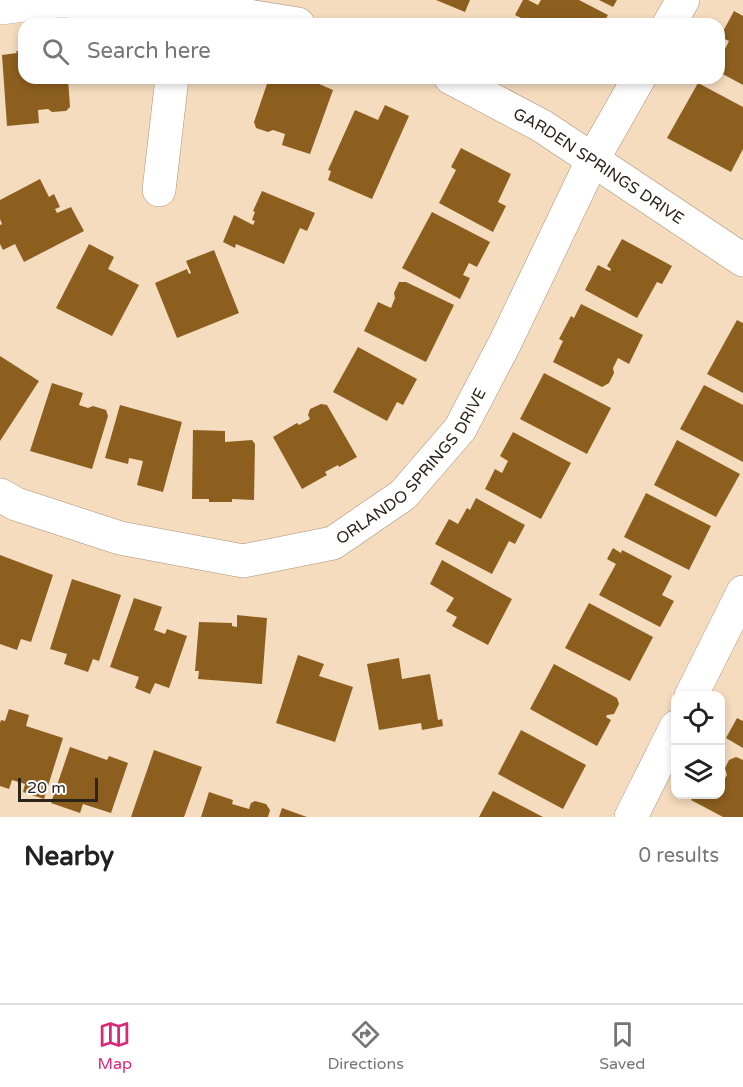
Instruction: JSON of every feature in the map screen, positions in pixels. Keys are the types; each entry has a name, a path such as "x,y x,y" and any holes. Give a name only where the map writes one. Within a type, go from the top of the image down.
{"street":[{"path":"672,18 682,0"},
{"path":"0,8 57,1 219,18"},
{"path":"159,190 171,84"},
{"name":"GARDEN SPRINGS DRIVE","path":"462,84 542,126 743,260"},
{"name":"ORLANDO SPRINGS DRIVE","path":"0,495 16,504 120,538 243,561 333,543 403,495 460,429 505,344 593,159 636,84"},
{"path":"694,691 743,592"},
{"path":"631,817 671,735"}],"building":[{"path":"436,0 470,0 465,12"},
{"path":"523,0 538,5 541,0 579,0 608,15 606,18 521,18 515,15"},
{"path":"599,0 617,0 613,7"},
{"path":"734,11 743,16 743,85 725,75 725,49 729,41 725,39 725,28"},
{"path":"18,51 18,84 68,84 70,107 66,111 38,110 39,123 7,126 2,55"},
{"path":"267,84 319,84 333,90 310,154 282,145 285,134 256,128 254,122"},
{"path":"697,84 743,107 743,149 731,172 667,138"},
{"path":"385,105 409,116 372,199 328,180 331,171 328,170 355,110 378,120"},
{"path":"461,148 511,174 498,202 506,206 493,232 439,203 456,170 451,167"},
{"path":"40,179 49,197 54,194 60,207 55,209 57,213 71,207 84,231 24,262 15,244 3,250 0,244 0,225 2,224 0,200"},
{"path":"262,191 315,213 307,231 300,228 284,264 236,244 235,248 223,242 234,215 253,225 255,212 253,211"},
{"path":"432,212 490,242 477,267 469,263 463,275 470,278 460,299 402,268"},
{"path":"622,239 672,266 662,284 657,282 637,318 585,290 598,265 610,271 611,269 607,266"},
{"path":"89,244 114,257 108,269 139,285 112,336 56,308"},
{"path":"214,250 239,313 177,338 155,283 187,269 189,274 191,273 186,261"},
{"path":"399,282 406,282 454,305 426,362 364,331 378,302 391,308"},
{"path":"581,304 643,335 629,364 618,358 609,383 602,387 553,362 563,341 559,339 571,316 574,318"},
{"path":"737,320 743,323 743,393 707,374"},
{"path":"358,347 417,379 403,405 397,402 387,421 333,392"},
{"path":"0,356 39,381 0,441"},
{"path":"544,373 611,408 587,454 520,419"},
{"path":"52,383 83,393 79,405 106,410 108,416 92,469 30,451"},
{"path":"704,385 743,405 743,462 680,429"},
{"path":"321,404 327,405 357,457 325,472 327,475 302,489 273,437 297,423 299,425 310,419 308,415 310,409"},
{"path":"120,405 182,422 163,492 137,485 143,461 129,458 128,464 105,458"},
{"path":"193,430 225,431 225,442 252,440 255,444 254,500 232,499 232,502 209,502 209,499 192,499"},
{"path":"513,432 571,463 541,519 485,489 495,469 502,473 508,461 500,456"},
{"path":"677,440 740,474 716,517 654,485"},
{"path":"646,493 711,526 689,570 624,537"},
{"path":"476,498 525,525 515,544 509,541 492,574 435,544 449,519 458,524 467,508 470,510"},
{"path":"613,548 621,553 622,550 672,576 662,595 674,601 660,627 599,595 616,564 607,559"},
{"path":"0,555 53,575 31,642 21,639 17,650 0,644"},
{"path":"442,560 512,599 488,645 452,626 457,617 446,611 454,598 430,584"},
{"path":"72,579 121,595 99,661 93,659 88,672 64,664 67,654 50,649"},
{"path":"134,598 162,607 154,630 165,634 167,629 187,636 169,688 155,683 150,694 135,688 139,677 110,667"},
{"path":"589,603 653,637 630,681 565,648"},
{"path":"237,615 267,618 262,684 198,679 199,671 195,671 199,622 232,623 232,626 237,627"},
{"path":"298,655 324,664 319,676 353,687 335,742 276,723"},
{"path":"399,658 402,679 430,674 438,720 442,719 443,726 422,730 421,723 379,730 367,664"},
{"path":"554,664 617,698 619,704 614,714 607,715 606,717 611,720 597,746 530,709"},
{"path":"9,709 29,715 26,726 63,738 44,799 23,792 25,784 12,780 9,789 0,786 0,723 1,720 5,721"},
{"path":"737,718 743,721 743,748 726,738"},
{"path":"521,730 586,765 563,809 498,774"},
{"path":"70,747 107,760 109,756 128,763 111,813 83,804 80,813 51,803"},
{"path":"154,750 202,767 184,817 131,817"},
{"path":"736,757 743,760 743,817 723,817 691,800 725,799 727,775 725,768 729,760"},
{"path":"493,791 543,817 479,817"},
{"path":"209,792 233,800 232,804 249,809 251,803 255,801 266,804 270,810 268,817 201,817"},
{"path":"282,808 307,817 279,817"}]}
